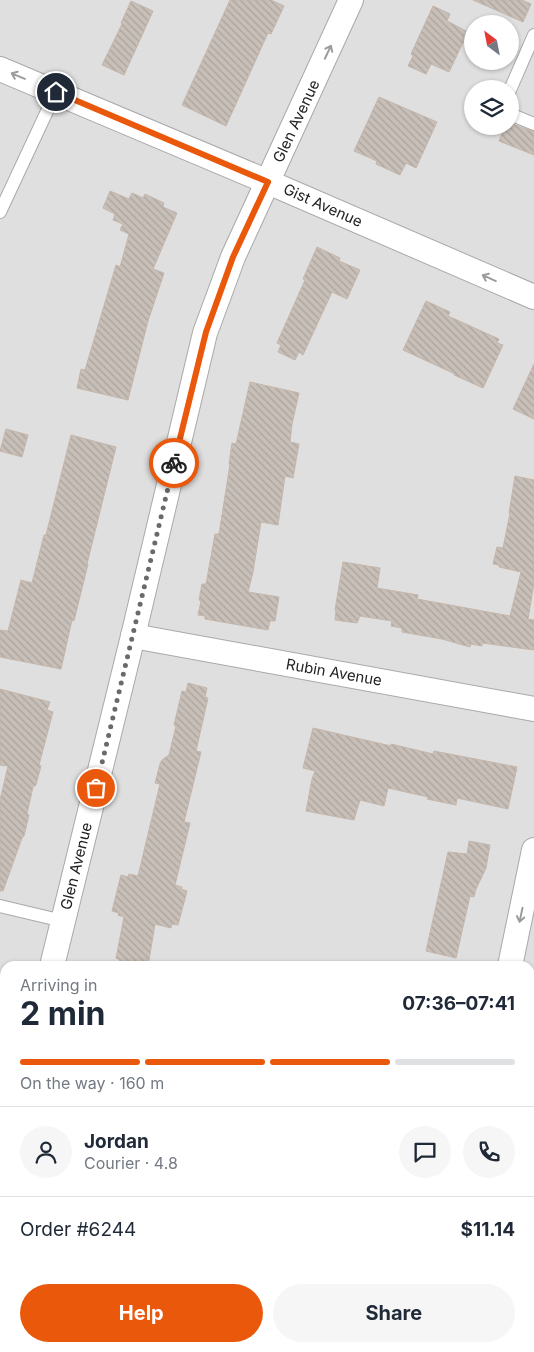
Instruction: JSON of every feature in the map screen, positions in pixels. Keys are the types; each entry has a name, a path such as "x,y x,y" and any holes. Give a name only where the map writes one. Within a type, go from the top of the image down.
{"street":[{"name":"Glen Avenue","path":"53,961 206,332 233,257 351,0"},
{"name":"Gist Avenue","path":"0,69 534,297"},
{"name":"Rubin Avenue","path":"133,636 534,709"},
{"path":"511,961 534,850"}],"lane":[{"path":"514,80 534,35"},
{"path":"0,212 56,92"},
{"path":"519,118 534,124"},
{"path":"0,906 63,921"}],"shaded area":[{"path":"0,0 534,0 534,961 0,961"}],"building":[{"path":"230,0 271,0 284,6 271,34 268,33 226,126 182,105"},
{"path":"473,0 522,0 531,4 523,22 519,20 519,15 507,15"},
{"path":"131,1 153,11 124,75 102,65"},
{"path":"433,6 450,14 447,21 464,30 464,40 449,72 431,64 426,74 408,66 413,56 411,54"},
{"path":"379,97 437,122 416,168 406,163 400,175 376,164 377,161 354,151"},
{"path":"519,126 534,132 534,155 499,141 501,135 519,135"},
{"path":"110,191 129,199 132,193 143,198 145,194 164,203 163,207 177,213 153,269 164,273 148,321 128,400 77,388 81,369 85,370 116,265 120,267 129,234 120,230 123,224 113,220 115,214 103,208"},
{"path":"317,247 340,258 339,261 360,270 347,299 332,292 303,355 299,352 295,360 278,352 281,345 277,343 305,280 303,279"},
{"path":"426,301 450,312 448,316 499,339 497,343 503,345 483,388 403,350"},
{"path":"534,364 534,419 513,409"},
{"path":"250,382 299,393 290,442 299,444 293,478 285,476 278,525 261,522 248,592 279,597 275,621 270,621 268,630 205,619 205,616 198,615 202,584 206,584 215,534 219,534 232,443 236,444"},
{"path":"6,429 28,435 22,457 0,451"},
{"path":"71,435 116,447 61,669 0,657 0,630 8,631 21,580 32,583"},
{"path":"515,476 534,480 534,583 528,619 534,620 534,650 482,643 482,646 471,644 470,647 442,639 402,632 402,628 391,626 392,621 360,616 357,623 335,620 343,562 380,568 377,588 418,595 417,599 510,616 521,572 493,564 497,547 503,548"},
{"path":"188,683 207,688 205,697 208,698 196,751 201,752 184,822 190,823 175,885 187,891 178,925 172,924 171,928 155,924 149,961 120,961 116,958 124,917 112,911 121,875 128,877 129,874 138,876 160,784 155,783 162,760 169,755 182,691 186,692"},
{"path":"0,689 50,702 47,710 53,712 39,765 41,766 36,785 33,787 24,836 3,891 0,891 0,800 8,766 0,765"},
{"path":"313,728 391,746 391,744 433,754 434,751 517,767 508,809 457,798 456,805 388,788 384,806 360,800 354,820 306,811 315,771 303,768"},
{"path":"469,841 490,845 486,868 474,897 470,896 456,958 426,951 448,852 467,854"}],"way so far":[{"path":"96,788 174,463"}],"route":[{"path":"56,92 268,182 233,257 206,332 174,463"}]}
